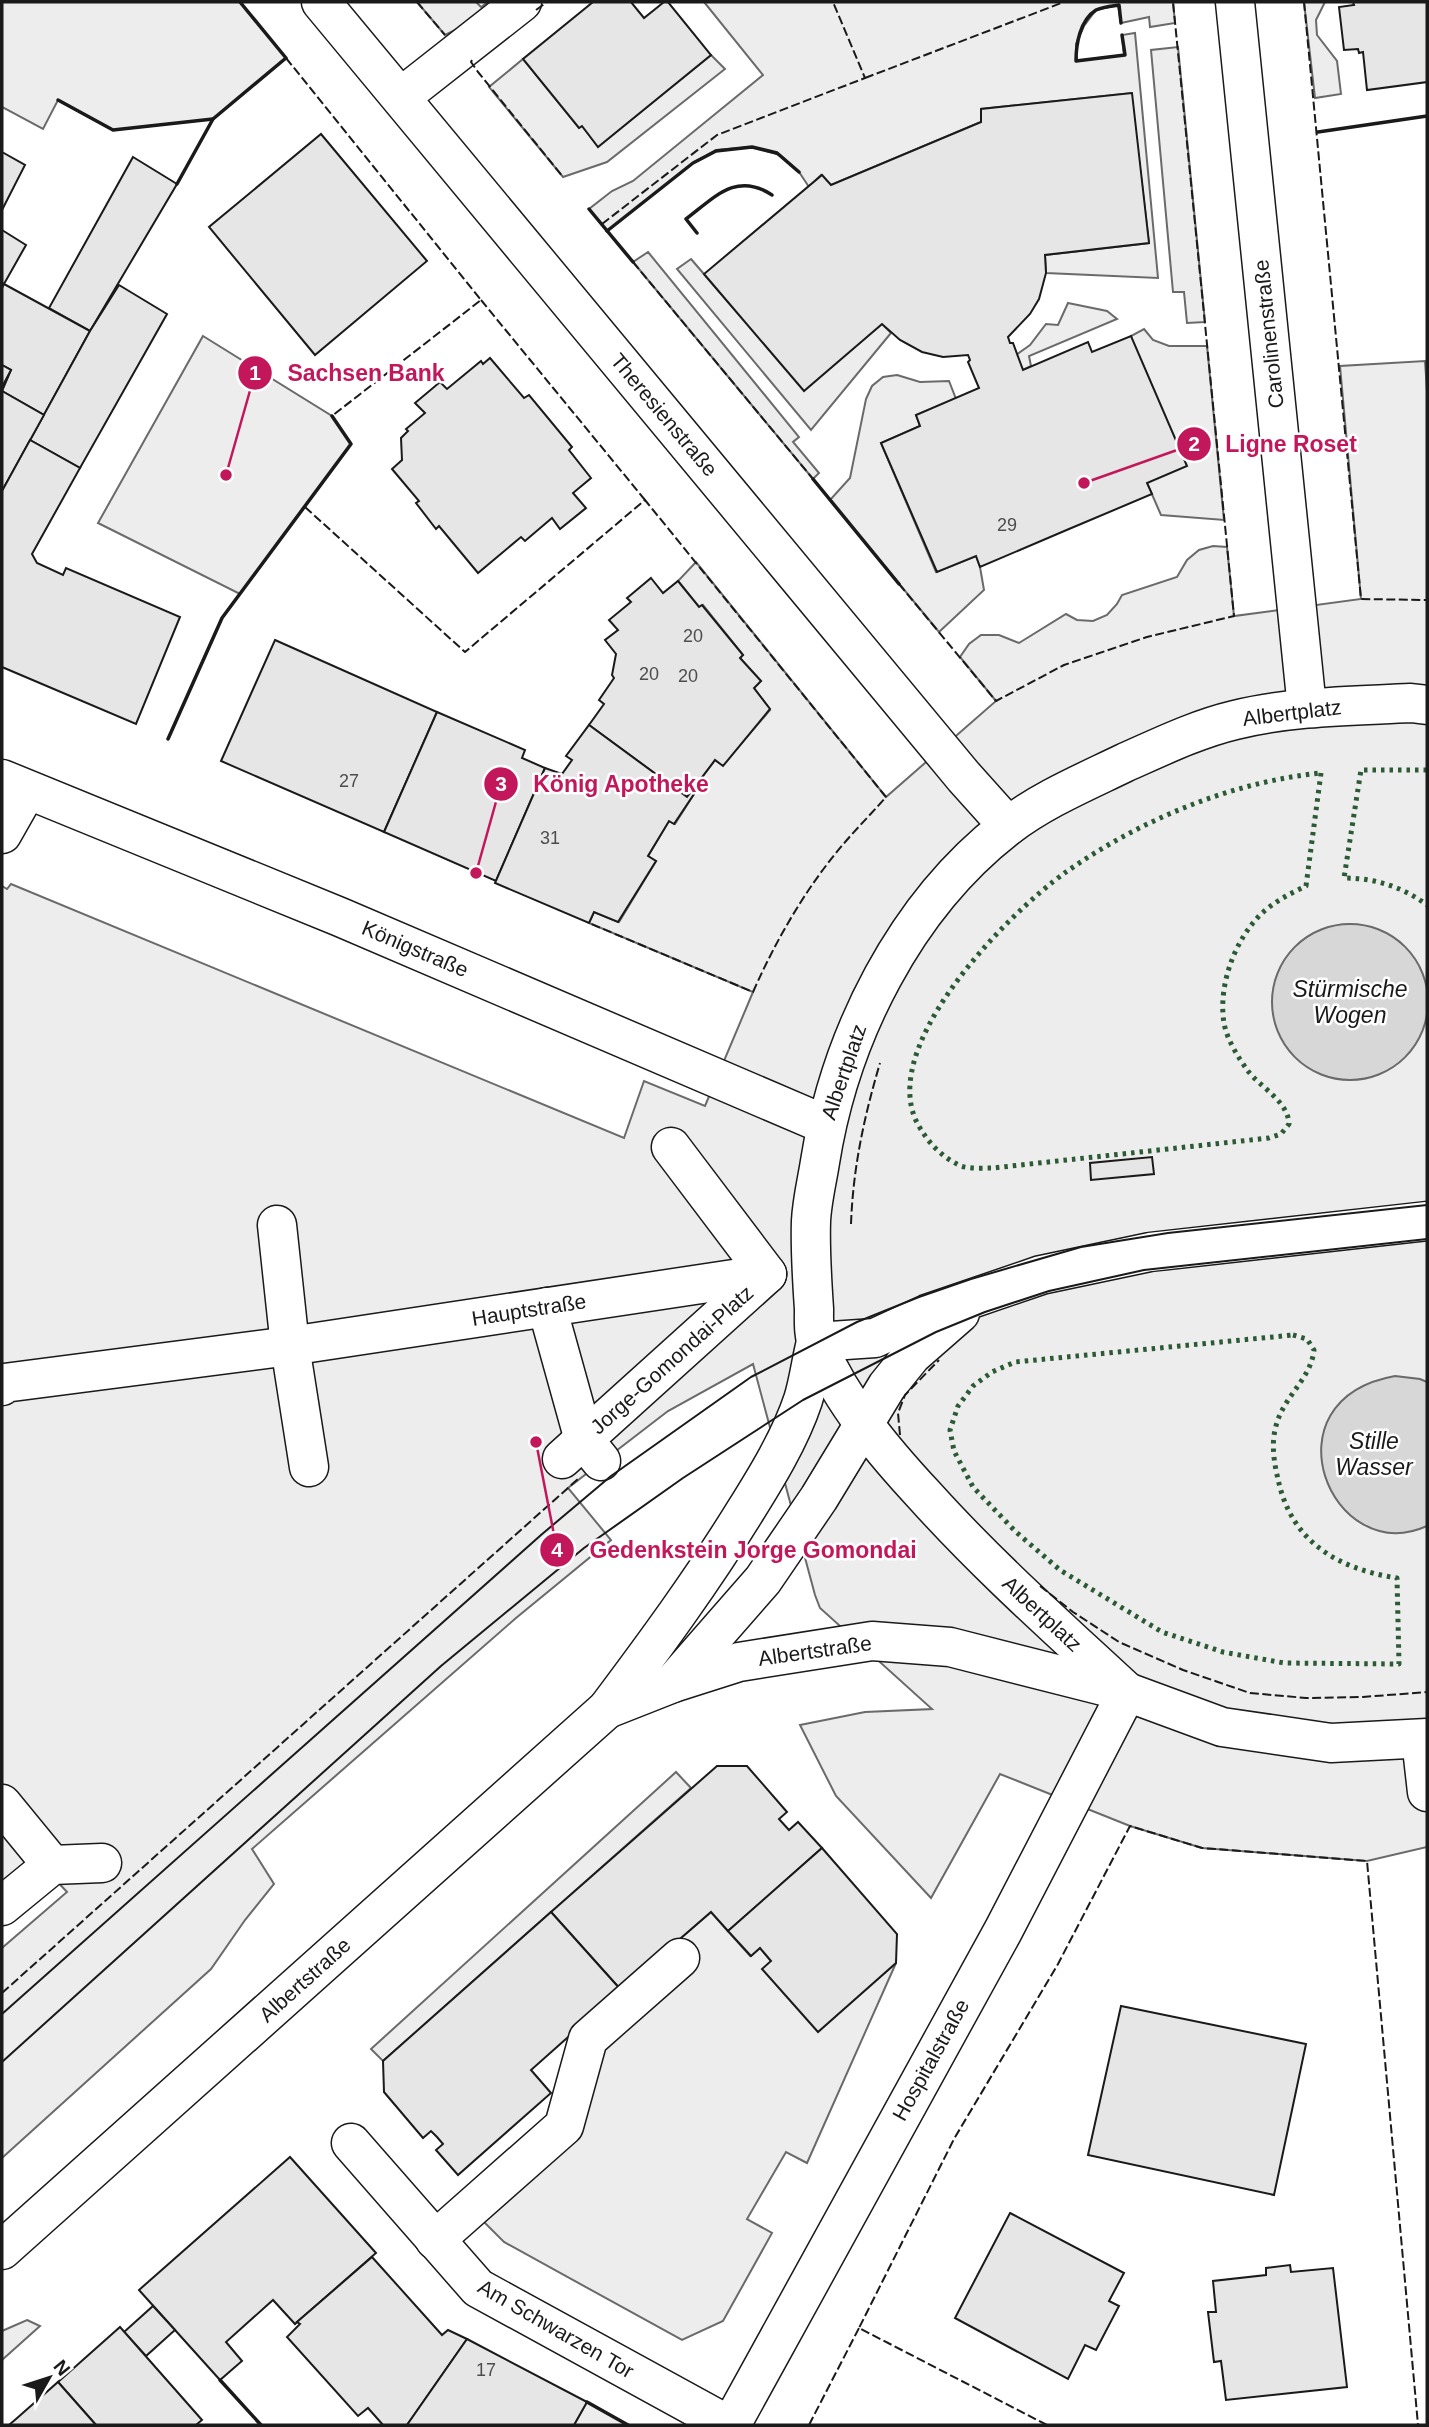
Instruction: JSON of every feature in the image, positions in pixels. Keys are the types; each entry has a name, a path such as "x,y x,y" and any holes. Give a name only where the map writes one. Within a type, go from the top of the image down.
{"street":[{"name":"Theresienstraße","path":"321,2 1008,826"},
{"path":"401,97 522,2"},
{"name":"Carolinenstraße","path":"1235,2 1307,708"},
{"name":"Albertplatz","path":"1126,1692 990,1565 903,1473 863,1423 816,1342 811,1219 826,1125 852,1042 902,944 931,904 964,866 1008,826 1058,795 1170,742 1234,720 1307,708 1411,703 1427,705"},
{"path":"2,834 15,785"},
{"name":"Königstraße","path":"15,785 340,917 826,1125"},
{"name":"Jorge-Gomondai-Platz","path":"547,1307 582,1453 767,1274 671,1147"},
{"path":"816,1342 875,1338 927,1314 1041,1275 1150,1252 1427,1222"},
{"path":"277,1224 290,1346 309,1467"},
{"name":"Hauptstraße","path":"3,1383 290,1346 767,1274"},
{"path":"673,1683 763,1580 819,1498 887,1385 936,1332 982,1296"},
{"name":"Albertstraße","path":"2,2250 607,1709 671,1623 756,1494 803,1399 816,1342"},
{"name":"Albertstraße","path":"607,1709 673,1683 739,1662 872,1641 950,1647 1030,1666"},
{"name":"Albertplatz","path":"1030,1666 1126,1692 1222,1727 1331,1743 1424,1738"},
{"name":"Hospitalstraße","path":"729,2425 1003,1931 1126,1692"},
{"path":"1424,1738 1427,1792"},
{"path":"2,1804 52,1865"},
{"path":"2,1906 52,1865 102,1863"},
{"path":"435,2240 564,2126 589,2039 680,1958"},
{"name":"Am Schwarzen Tor","path":"351,2143 478,2288 729,2425"}],"shaded area":[{"path":"2,2 240,2 286,58 213,119 113,130 58,100 43,129 2,107"},
{"path":"417,2 476,2 481,7 488,2 501,2 484,16 445,35"},
{"path":"704,2 1173,2 1175,23 1150,27 1149,17 1121,23 1118,5 1096,10 1084,26 1076,44 1077,61 1124,55 1122,35 1135,33 1158,278 1046,273 1045,255 1149,243 1131,93 981,109 981,122 831,185 821,175 809,187 799,172 780,155 752,147 716,150 693,163 607,231 589,209 612,191 633,181 763,75"},
{"path":"1304,2 1325,2 1316,20 1317,35 1337,61 1341,94 1315,98"},
{"path":"1178,47 1205,322 1187,323 1184,292 1173,292 1151,50"},
{"path":"711,55 725,69 607,162 563,177 489,87 523,59 579,128 582,126 598,146"},
{"path":"648,252 799,437 793,442 819,473 813,479 633,262"},
{"path":"691,259 804,390 882,324 891,333 811,430 677,269"},
{"path":"1068,303 1107,311 1117,319 1029,356 1031,366 1023,370 1016,355 1030,345 1046,324 1058,325"},
{"path":"1144,329 1153,340 1169,346 1207,346 1224,520 1161,515 1147,483 1131,336"},
{"path":"203,336 332,416 351,444 240,594 98,523"},
{"path":"1425,361 1427,1847 1367,1861 1202,1848 1130,1826 1000,1774 931,1898 836,1796 800,1725 865,1712 932,1709 820,1608 753,1364 668,1411 568,1488 611,1540 516,1618 252,1849 274,1884 211,1969 2,2158 2,1948 67,1892 53,1877 2,1921 2,886 7,889 11,884 624,1138 644,1081 705,1106 753,992 589,923 594,912 619,922 656,861 648,856 669,821 675,824 694,794 691,792 715,760 723,765 770,710 754,688 761,681 740,658 743,655 703,605 699,607 678,581 696,562 886,797 996,701 960,657 969,644 981,635 999,635 1019,643 1066,614 1077,620 1093,621 1107,615 1122,595 1177,577 1187,560 1199,550 1213,546 1227,547 1234,616 1361,599 1340,366"},
{"path":"897,375 920,382 949,381 956,399 916,415 920,426 881,443 936,572 976,556 980,567 984,590 939,632 830,500 850,478 866,399 872,386 883,377"},
{"path":"676,1772 691,1788 383,2061 371,2049"},
{"path":"711,1912 750,1956 760,1948 818,2031 896,1963 807,2163 786,2152 747,2219 772,2233 723,2321 682,2340 504,2242 484,2222 489,2208 603,2040 676,1942"},
{"path":"27,2320 40,2326 2,2360 2,2331"},
{"path":"587,2402 628,2425 574,2425"}],"water":[{"name":"Stürmische Wogen","path":"1350,924 1380,930 1405,947 1422,972 1428,1002 1422,1032 1405,1057 1380,1074 1350,1080 1320,1074 1295,1057 1278,1032 1272,1002 1278,972 1295,947 1320,930"},
{"name":"Stille Wasser","path":"1395,1376 1427,1382 1427,1526 1393,1533 1363,1524 1340,1504 1325,1476 1321,1445 1330,1416 1354,1391"}],"building":[{"path":"593,2 631,2 644,18 664,2 668,2 711,55 598,147 582,126 579,128 523,59"},
{"path":"1353,2 1427,2 1427,82 1367,90 1363,52 1359,53 1358,49 1344,50 1339,7 1354,5"},
{"path":"1132,93 1149,243 1045,255 1046,273 1039,299 1030,314 1008,337 1023,370 1088,342 1092,352 1131,336 1187,466 1147,483 1152,494 980,567 976,556 937,572 881,443 920,426 916,415 979,388 968,362 968,355 943,357 922,352 900,340 882,324 804,391 704,274 822,175 831,185 981,122 981,109"},
{"path":"321,134 427,261 315,355 209,227"},
{"path":"2,152 25,165 2,210"},
{"path":"133,157 177,184 90,331 49,308"},
{"path":"2,230 26,245 4,284 2,283"},
{"path":"4,284 90,331 44,415 2,391 11,370 2,365"},
{"path":"119,285 167,314 80,468 30,440 90,331"},
{"path":"490,358 524,398 529,395 572,447 569,450 591,478 573,493 586,508 560,529 552,518 525,541 521,537 478,573 439,526 436,529 416,503 419,501 392,469 402,460 401,438 408,431 406,429 425,413 415,403 440,382 447,389 481,361 483,364"},
{"path":"2,365 11,370 2,387"},
{"path":"2,391 44,415 2,491"},
{"path":"30,440 80,468 32,554 37,563 63,575 66,568 180,617 136,724 2,667 2,491"},
{"path":"651,578 663,593 678,581 699,607 702,605 743,655 740,658 761,681 754,688 770,709 723,766 715,760 687,797 589,725 604,704 599,700 614,678 612,675 616,654 605,640 618,630 609,620 631,602 627,598"},
{"path":"275,640 437,712 384,832 221,761"},
{"path":"437,712 525,750 522,758 545,768 496,881 384,832"},
{"path":"589,725 687,797 691,792 694,794 674,824 669,821 648,856 656,861 618,922 594,912 589,923 495,883 545,768 562,774 572,760 566,756"},
{"path":"1152,1157 1154,1174 1091,1180 1090,1163"},
{"path":"717,1766 747,1766 787,1812 779,1819 789,1830 798,1822 822,1848 728,1931 711,1912 621,1990 551,1912"},
{"path":"822,1848 897,1934 896,1963 818,2032 762,1969 771,1961 760,1948 751,1956 728,1931"},
{"path":"551,1912 621,1990 531,2070 551,2093 458,2175 436,2150 443,2144 437,2137 431,2131 423,2138 384,2092 383,2061"},
{"path":"1121,2006 1306,2044 1274,2195 1088,2155"},
{"path":"290,2157 376,2253 295,2324 273,2300 226,2342 242,2361 220,2380 139,2290"},
{"path":"1010,2213 1124,2273 1109,2301 1119,2306 1096,2350 1085,2345 1068,2379 955,2318"},
{"path":"372,2257 442,2335 448,2330 467,2339 407,2425 383,2425 368,2408 358,2416 287,2337 300,2324 297,2322"},
{"path":"1290,2265 1291,2272 1333,2268 1347,2387 1226,2400 1221,2361 1214,2362 1208,2312 1216,2312 1213,2281 1266,2275 1266,2268"},
{"path":"153,2306 175,2330 146,2356 124,2332"},
{"path":"120,2327 202,2420 196,2425 96,2425 58,2382"},
{"path":"467,2339 587,2402 574,2425 407,2425"},
{"path":"58,2382 96,2425 9,2425 16,2419"}],"tram line":[{"path":"2,2014 541,1535 611,1476 751,1377 857,1322 919,1297 1081,1247 1168,1233 1427,1205"},
{"path":"2,2062 441,1666 584,1548 683,1478 803,1400 936,1332 1049,1291 1144,1270 1427,1239"}],"hedge":[{"path":"1427,770 1361,770 1344,878 1388,885 1427,905"},
{"path":"1321,773 1306,886 1271,906 1251,925 1230,965 1223,994 1224,1023 1233,1048 1253,1077 1284,1108 1289,1124 1281,1134 1269,1138 993,1168 961,1166 934,1147 922,1131 910,1099 913,1064 928,1026 952,988 980,952 1011,919 1066,872 1155,820 1188,806 1254,785 1321,773"},
{"path":"1293,1335 1307,1339 1314,1350 1308,1370 1284,1406 1274,1433 1274,1460 1284,1501 1294,1520 1320,1549 1355,1568 1397,1578 1399,1664 1284,1663 1223,1652 1162,1632 1060,1570 1016,1532 973,1487 954,1451 950,1430 958,1406 973,1386 992,1372 1015,1362 1293,1335"}],"fence":[{"path":"417,2 445,35"},
{"path":"536,10 547,2"},
{"path":"602,224 717,135 865,78 833,2"},
{"path":"865,78 1064,2"},
{"path":"899,584 996,701 1064,665 1147,637 1234,616 1173,2"},
{"path":"1304,2 1361,599 1427,600"},
{"path":"286,58 481,300 332,416"},
{"path":"472,60 478,72 563,177"},
{"path":"633,262 813,479"},
{"path":"481,300 645,500"},
{"path":"305,507 465,652 645,500 886,797 832,858 806,894 772,952 753,992 589,923"},
{"path":"851,1224 860,1143 880,1063"},
{"path":"900,1435 898,1413 905,1395 939,1360"},
{"path":"2,1993 578,1479"},
{"path":"1040,1586 1073,1612 1119,1642 1183,1670 1250,1693 1306,1698 1427,1692"},
{"path":"1047,2425 859,2328 954,2139 1058,1964 1130,1826 1202,1848 1367,1861 1418,2425"},
{"path":"809,2425 859,2328"}],"wall":[{"path":"177,184 213,119 286,58 240,2"},
{"path":"1121,23 1119,5 1098,9 1091,14 1080,33 1076,61 1125,55 1122,35"},
{"path":"58,100 113,130 213,119"},
{"path":"1318,132 1427,116"},
{"path":"607,231 693,163 716,151 752,147 777,153 799,172"},
{"path":"697,233 686,219 726,190 747,186 759,188 772,195"},
{"path":"589,209 633,262"},
{"path":"168,739 222,618 351,444 332,416"},
{"path":"813,479 899,584"},
{"path":"220,2380 261,2425"},
{"path":"587,2402 628,2425"}],"place":[{"name":"Sachsen Bank","path":"226,475"},
{"name":"Ligne Roset","path":"1084,483"},
{"name":"König Apotheke","path":"476,873"},
{"name":"Gedenkstein Jorge Gomondai","path":"536,1442"}]}
